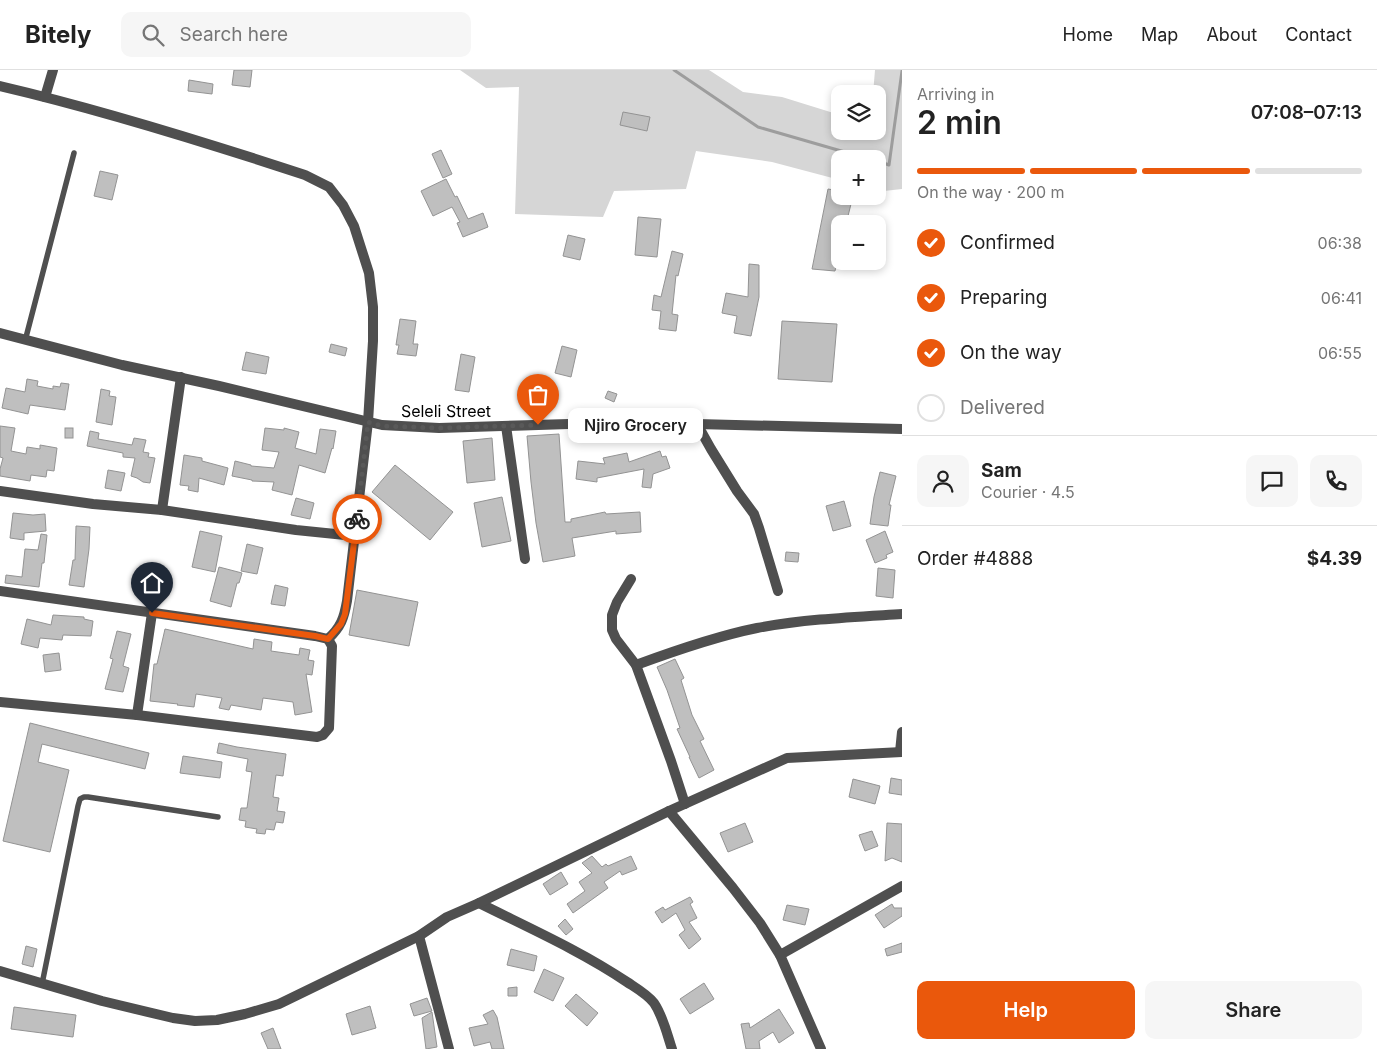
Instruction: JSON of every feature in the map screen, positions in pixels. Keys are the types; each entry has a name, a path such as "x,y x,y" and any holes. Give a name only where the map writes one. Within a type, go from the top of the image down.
{"street":[{"path":"45,97 53,70"},
{"path":"0,86 125,118 305,175 328,187 343,205 354,226 369,273 373,307 373,341 368,422 356,536 345,614 341,624 328,639"},
{"name":"Seleli Street","path":"0,334 122,365 180,377 382,426 439,428 569,424 697,424 902,429"},
{"path":"162,510 180,377"},
{"path":"697,424 715,456 754,514 760,528 778,591"},
{"path":"506,426 525,559"},
{"path":"0,491 93,504 162,510 296,530 356,536"},
{"path":"631,579 617,602 612,615 612,630 616,639 636,664 685,804"},
{"path":"0,591 315,636 328,639 332,646 329,728 323,735 317,737 137,715 0,702"},
{"path":"137,715 152,613"},
{"path":"636,664 675,651 756,629 798,622 902,614"},
{"path":"0,971 102,1001 173,1018 195,1021 217,1020 245,1014 279,1004 419,936 447,917 669,810 787,758 901,752 902,732"},
{"path":"669,810 760,923 780,955 821,1049"},
{"path":"780,955 902,886"},
{"path":"479,903 571,949 648,997 654,1003 662,1019 672,1049"},
{"path":"419,936 449,1049"}],"lane":[{"path":"25,341 74,153"},
{"path":"42,984 80,799 88,797 218,817"}],"shaded area":[{"path":"460,70 709,70 743,92 782,97 831,112 831,140 886,140 886,85 874,85 875,70 902,70 902,189 886,191 886,150 831,150 831,178 772,162 696,151 686,189 614,191 603,217 515,214 519,87 486,88"}],"building":[{"path":"234,70 252,70 250,87 232,85"},
{"path":"189,80 213,84 212,94 188,91"},
{"path":"623,112 650,117 647,131 620,125"},
{"path":"441,150 452,174 443,178 432,154"},
{"path":"100,171 118,175 112,200 94,196"},
{"path":"446,179 468,219 483,213 488,227 463,237 457,223 460,222 452,207 433,216 421,191"},
{"path":"828,189 831,190 831,205 851,205 848,215 831,215 831,270 835,271 812,269"},
{"path":"638,217 661,219 657,257 635,255"},
{"path":"568,235 585,239 580,260 563,256"},
{"path":"672,251 683,254 678,276 676,275 672,314 678,315 676,331 659,329 661,311 652,310 654,295 661,297"},
{"path":"749,264 759,265 759,297 751,336 734,333 737,316 722,313 726,293 748,297"},
{"path":"400,319 416,321 413,344 418,344 416,356 397,354 399,345 396,345"},
{"path":"782,321 837,324 832,382 778,379"},
{"path":"331,344 347,348 345,356 329,352"},
{"path":"562,346 577,350 571,377 555,373"},
{"path":"246,352 269,357 266,374 242,370"},
{"path":"461,354 475,357 469,392 455,390"},
{"path":"27,379 38,381 37,386 53,389 53,386 60,387 61,383 69,384 65,410 30,405 28,414 2,408 6,388 25,392"},
{"path":"101,389 110,391 109,396 116,397 112,425 96,422"},
{"path":"608,391 617,394 614,402 605,398"},
{"path":"536,397 546,397 546,405 536,405"},
{"path":"0,426 15,428 11,451 26,454 27,447 40,449 40,445 57,448 54,471 47,470 46,477 31,475 30,481 0,476 3,458 0,457"},
{"path":"65,428 73,428 73,438 65,438"},
{"path":"265,428 284,430 284,428 299,432 295,448 316,454 320,429 336,431 333,449 325,473 299,465 292,495 272,490 274,482 252,481 232,476 235,461 251,466 274,468 279,452 262,450"},
{"path":"90,431 99,433 98,439 132,445 134,438 146,440 143,452 149,453 148,457 155,458 150,483 131,476 135,458 123,457 123,453 87,446"},
{"path":"559,434 565,522 605,512 606,514 640,512 641,532 616,534 616,531 572,538 575,556 543,562 536,523 527,436"},
{"path":"492,438 495,480 467,483 463,441"},
{"path":"660,451 662,457 666,456 670,468 653,474 651,488 642,487 644,469 597,478 597,482 576,479 578,461 605,464 603,458 627,453 629,462"},
{"path":"184,455 202,458 202,461 228,468 224,485 199,478 198,492 188,490 189,486 180,485"},
{"path":"395,465 453,512 430,540 372,492"},
{"path":"108,470 125,473 121,491 105,488"},
{"path":"880,472 896,476 889,505 891,505 888,526 870,524"},
{"path":"502,497 511,541 482,547 474,503"},
{"path":"296,498 314,503 310,519 291,515"},
{"path":"844,501 851,526 833,531 826,506"},
{"path":"13,513 45,514 46,531 24,533 24,540 10,538"},
{"path":"76,526 90,527 84,587 69,585 73,560 75,560"},
{"path":"200,531 222,536 215,572 192,567"},
{"path":"885,531 893,552 886,555 887,558 875,563 866,540"},
{"path":"41,534 47,535 39,587 5,583 6,575 22,577 25,549 38,550"},
{"path":"247,544 263,548 257,574 241,571"},
{"path":"786,552 799,553 798,562 785,561"},
{"path":"219,567 242,573 239,583 237,583 231,607 210,601"},
{"path":"878,568 895,570 893,598 876,596"},
{"path":"275,585 288,588 285,606 271,604"},
{"path":"357,590 418,602 409,646 349,635"},
{"path":"53,615 84,617 84,619 93,621 91,636 63,635 62,640 40,638 38,648 21,644 27,619 51,625"},
{"path":"165,629 253,649 254,639 272,642 271,651 299,655 300,648 310,650 308,660 314,661 312,675 306,674 312,712 295,715 293,702 263,698 261,710 231,705 229,710 219,708 222,698 196,694 194,707 150,701 154,664 157,664"},
{"path":"117,631 131,634 123,666 129,668 123,692 105,689 113,659 110,658"},
{"path":"59,653 61,670 45,672 43,655"},
{"path":"675,659 684,678 681,680 692,715 704,739 700,741 714,770 699,778 677,729 680,728 657,667"},
{"path":"30,723 149,753 145,769 42,744 38,762 69,770 50,852 3,841"},
{"path":"219,743 286,754 283,776 276,775 273,797 279,798 277,811 285,812 283,823 276,822 274,830 266,829 265,834 256,833 257,829 245,827 246,821 239,820 241,808 247,808 252,772 246,771 248,759 217,753"},
{"path":"183,756 222,762 220,778 180,773"},
{"path":"891,778 902,780 902,795 889,793"},
{"path":"853,779 880,786 875,804 849,797"},
{"path":"745,823 753,842 728,852 720,833"},
{"path":"887,823 902,824 902,862 892,858 885,861"},
{"path":"872,831 878,846 865,851 859,835"},
{"path":"592,856 602,867 631,856 637,869 622,875 620,871 604,882 608,888 573,913 567,904 585,891 579,882 592,873 582,863"},
{"path":"561,872 568,884 550,895 543,884"},
{"path":"690,897 693,902 690,904 697,918 689,922 701,939 689,949 679,935 685,930 676,913 662,923 655,912 663,907 665,910"},
{"path":"892,904 894,908 902,908 902,916 884,928 875,915"},
{"path":"787,905 809,909 805,925 783,920"},
{"path":"565,919 573,929 566,935 558,926"},
{"path":"902,943 902,952 887,956 885,949"},
{"path":"26,946 37,949 33,967 22,964"},
{"path":"511,949 537,956 534,971 507,965"},
{"path":"544,969 564,978 553,1001 534,992"},
{"path":"704,983 714,999 690,1014 680,999"},
{"path":"517,987 517,996 508,996 508,988"},
{"path":"576,994 598,1013 587,1026 565,1006"},
{"path":"427,998 432,1011 414,1016 410,1004"},
{"path":"370,1006 376,1028 352,1035 346,1014"},
{"path":"14,1007 76,1015 73,1037 11,1029"},
{"path":"779,1009 794,1033 779,1043 773,1032 759,1041 760,1049 746,1049 741,1024 749,1023 750,1028"},
{"path":"493,1010 497,1017 504,1049 492,1049 490,1042 474,1046 469,1028 488,1024 483,1015"},
{"path":"432,1012 437,1047 426,1049 422,1018"},
{"path":"273,1028 281,1049 268,1049 261,1033"}],"waterway":[{"path":"674,70 758,127 838,150"},
{"path":"886,164 889,165 902,71"}],"way so far":[{"path":"357,519 368,422 382,426 439,428 538,425"}],"place":[{"name":"Njiro Grocery","path":"538,425"}],"route":[{"path":"152,613 328,639 341,624 345,614 357,519"}]}
